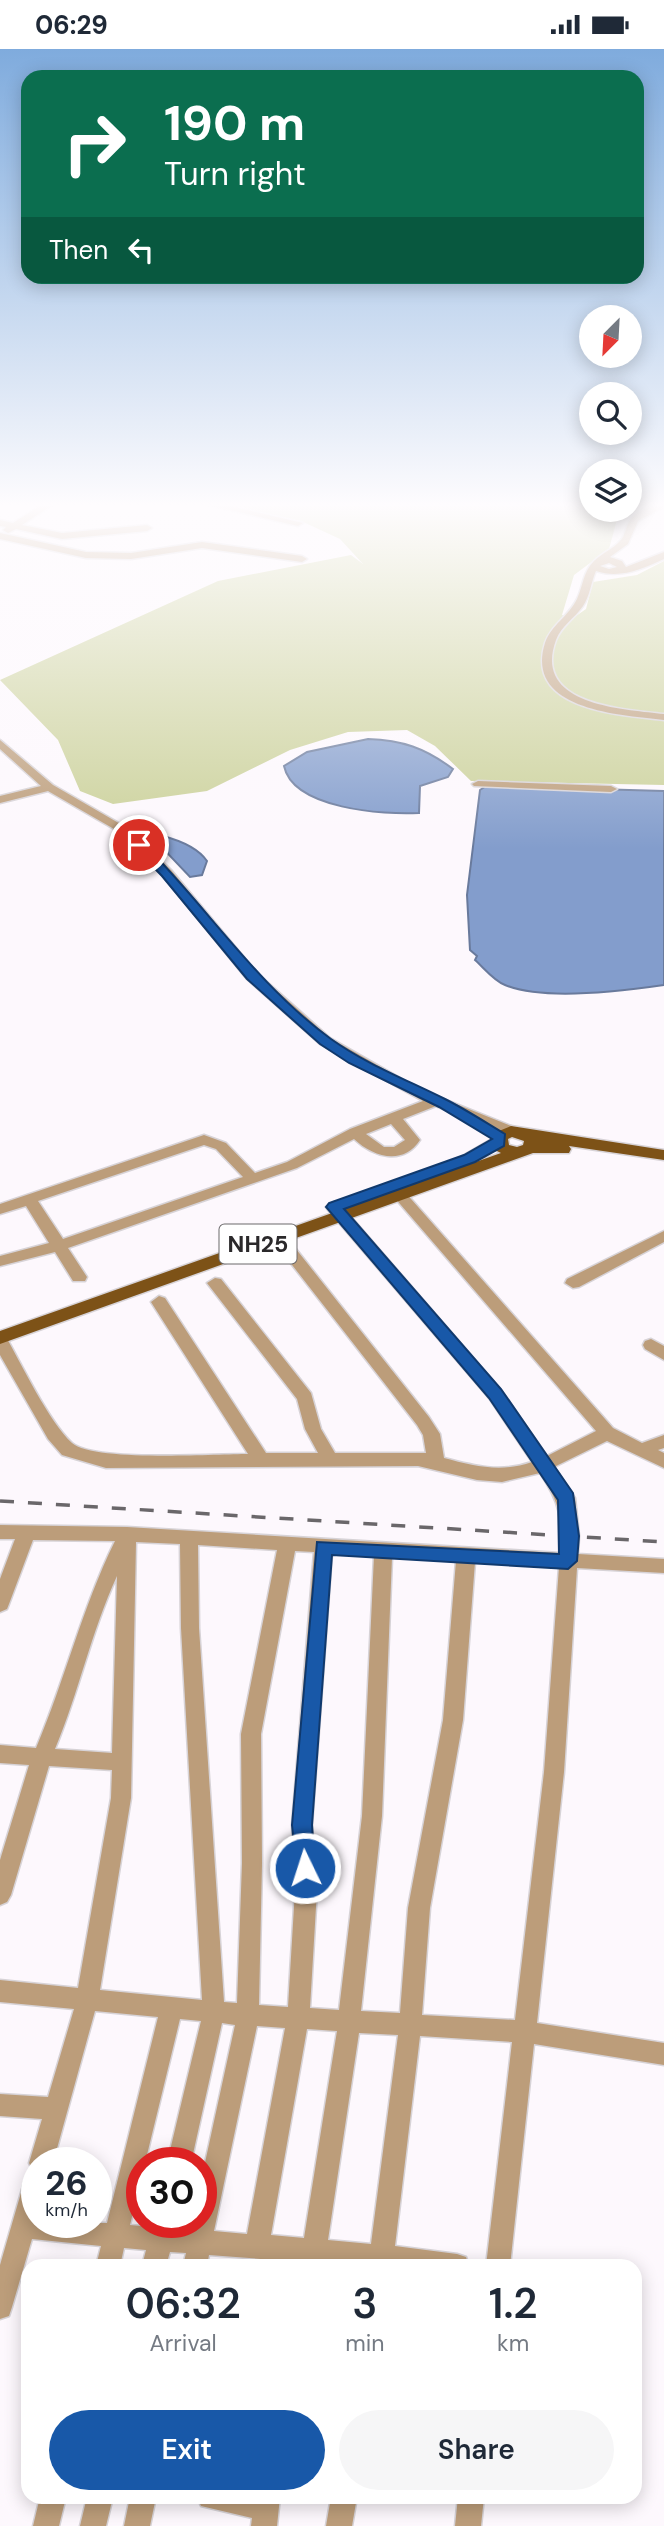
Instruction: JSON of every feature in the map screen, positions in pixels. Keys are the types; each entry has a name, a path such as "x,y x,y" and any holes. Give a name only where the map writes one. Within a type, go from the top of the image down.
{"main road":[{"name":"NH25","path":"0,1340 514,1141 664,1155"},
{"name":"NH25","path":"0,1330 337,1211 399,1194 514,1141 664,1162"}],"street":[{"path":"567,618 555,631 546,659 550,678 563,693 583,703 664,717"},
{"path":"0,743 50,787 125,831 167,873 252,976 325,1041 364,1065 514,1141"},
{"path":"478,784 611,789"},
{"path":"0,800 50,787"},
{"path":"0,1261 59,1245 292,1165 355,1132 440,1102"},
{"path":"355,1132 377,1151 391,1153 409,1146 413,1140 394,1118"},
{"path":"0,1209 204,1140 222,1146 252,1178"},
{"path":"399,1194 607,1433 664,1461"},
{"path":"29,1199 79,1277"},
{"path":"337,1211 495,1394 566,1498 570,1536 554,1772 499,2259"},
{"path":"573,1283 664,1236"},
{"path":"286,1248 423,1421 431,1434 436,1461"},
{"path":"215,1283 305,1397 313,1429 330,1459"},
{"path":"159,1302 261,1459"},
{"path":"0,1340 54,1434 68,1450 106,1461 436,1461 486,1475 510,1476 543,1464 607,1433"},
{"path":"641,1450 664,1441"},
{"path":"0,1532 127,1534 664,1566"},
{"path":"0,1604 26,1533"},
{"path":"0,1895 41,1758 59,1716 98,1597 127,1534"},
{"path":"46,2147 87,2001 121,1798 127,1534"},
{"path":"183,2147 214,2012 190,1628 190,1539"},
{"path":"197,2255 248,2015 252,1863 251,1734 287,1545"},
{"path":"257,2246 298,2019 306,1890 302,1825 323,1547"},
{"path":"314,2258 349,2023 372,1816 383,1550"},
{"path":"381,2259 411,2025 419,1908 453,1720 467,1555"},
{"path":"0,1754 122,1762"},
{"path":"0,1991 171,2009 349,2023 525,2032 664,2054"},
{"path":"110,2259 171,2009"},
{"path":"0,2105 57,2109"},
{"path":"0,2307 21,2233"},
{"path":"112,2238 126,2236"},
{"path":"156,2259 161,2238"},
{"path":"173,2238 197,2255 257,2246 314,2258 336,2259"},
{"path":"46,2526 51,2504"},
{"path":"93,2526 98,2504"},
{"path":"137,2526 142,2504"},
{"path":"241,2504 267,2510"},
{"path":"339,2526 343,2504"},
{"path":"468,2526 470,2504"}],"green space":[{"path":"137,618 664,618 664,785 471,781 435,746 407,730 348,732 290,750 207,791 113,804 80,791 58,740 0,680"}],"water":[{"path":"368,739 392,741 413,747 453,769 448,777 420,786 419,813 384,813 321,800 304,792 291,780 284,766 307,752"},
{"path":"486,786 664,791 664,985 583,993 540,993 501,983 475,960 477,956 470,950 467,895 480,790"},
{"path":"163,836 187,845 203,856 207,861 202,875 190,877 153,838"}],"railway":[{"path":"0,1501 664,1542"}],"route":[{"path":"139,845 167,873 252,976 325,1041 354,1060 416,1093 444,1104 499,1137 499,1142 470,1159 334,1207 495,1394 566,1498 570,1536 568,1561 323,1547 302,1825 305,1868"}]}
